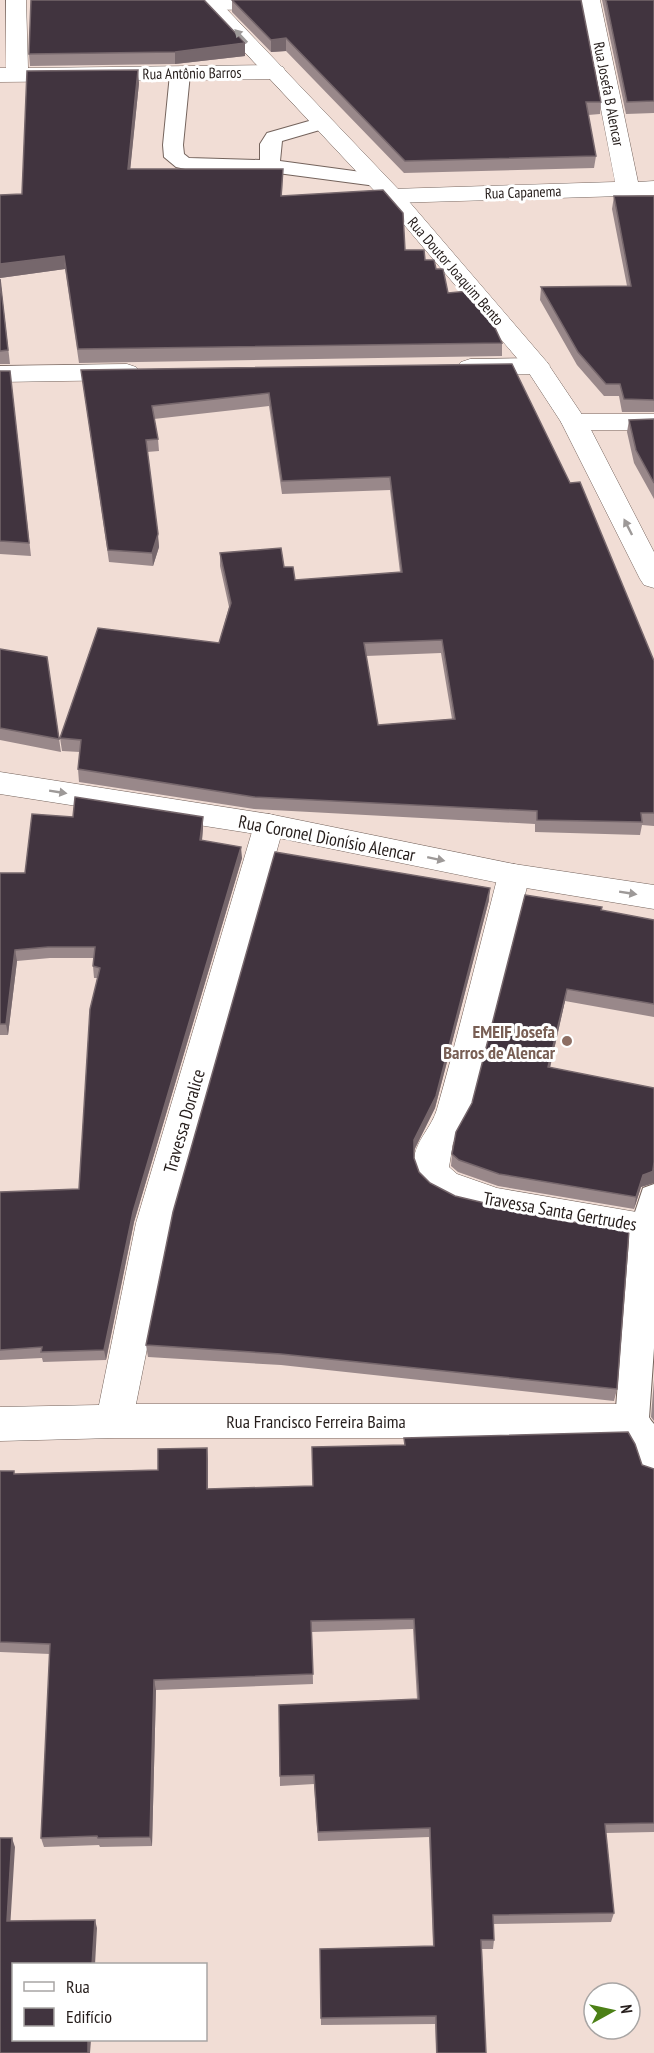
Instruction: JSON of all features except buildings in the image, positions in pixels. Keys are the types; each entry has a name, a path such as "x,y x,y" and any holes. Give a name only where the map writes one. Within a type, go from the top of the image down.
{"street":[{"path":"8,75 16,0"},
{"name":"Rua Josefa B Alencar","path":"590,0 628,188"},
{"path":"208,2 294,3"},
{"name":"Rua Doutor Joaquim Bento","path":"208,2 384,188 537,366 574,422 654,579"},
{"name":"Rua Antônio Barros","path":"8,75 275,72"},
{"name":"Rua Capanema","path":"384,188 654,188"},
{"path":"442,367 537,366"},
{"path":"0,374 155,371"},
{"path":"574,422 654,422"},
{"name":"Rua Coronel Dionísio Alencar","path":"0,783 269,825 514,875 654,897"},
{"name":"Travessa Doralice","path":"114,1421 154,1223 269,825"},
{"name":"Travessa Santa Gertrudes","path":"514,875 452,1115 433,1151 432,1169 435,1178 443,1185 472,1196 520,1208 650,1212"},
{"name":"Rua Francisco Ferreira Baima","path":"0,1424 114,1421 632,1421"}],"lane":[{"path":"180,74 173,144 174,157 183,163 199,166 270,166 384,188"},
{"path":"270,166 270,144 274,137 283,132 323,123"},
{"path":"650,1212 632,1421 652,1450 654,1464"}],"place":[{"name":"EMEIF Josefa Barros de Alencar","path":"567,1041"}]}
